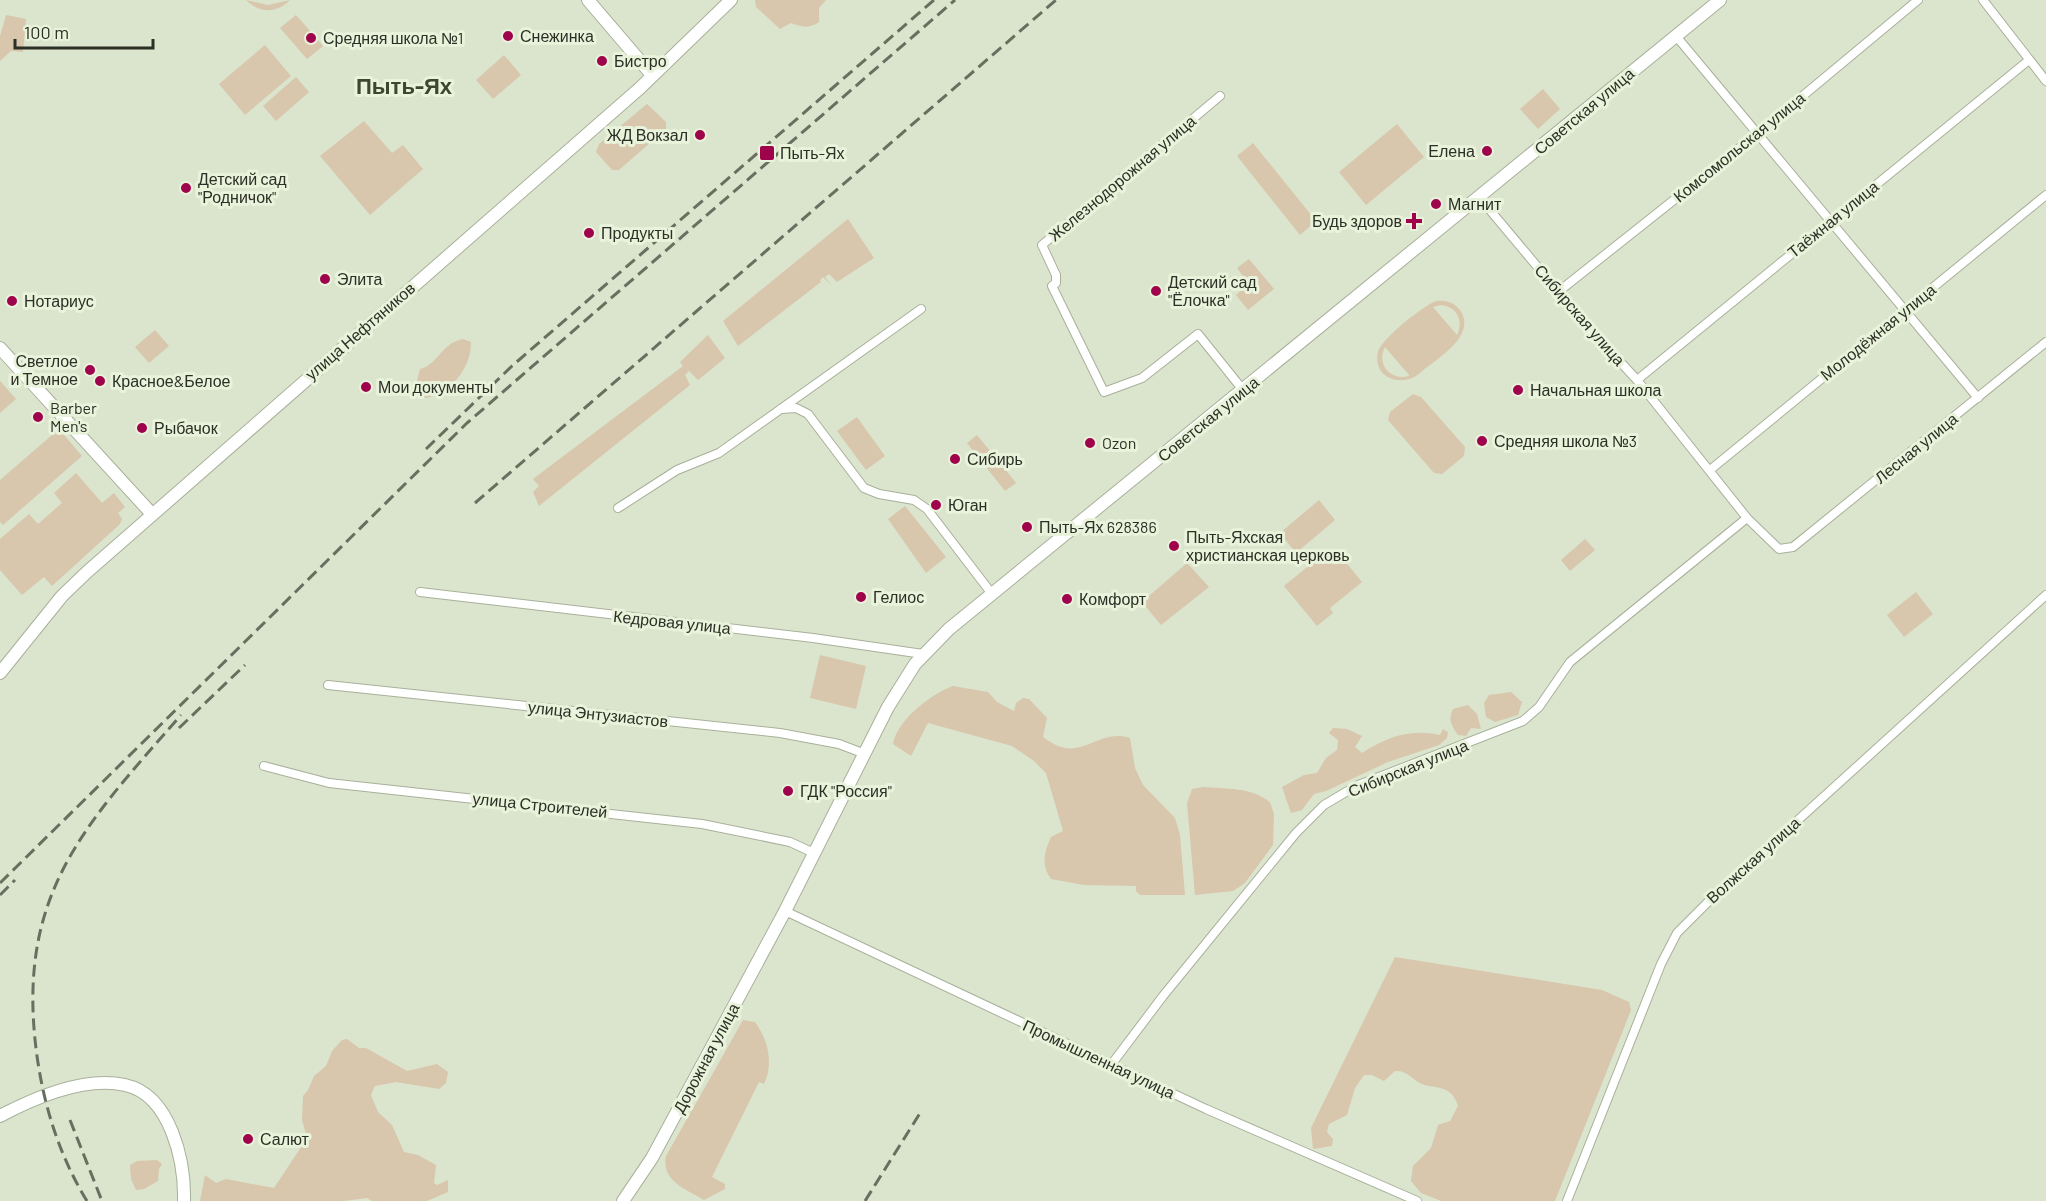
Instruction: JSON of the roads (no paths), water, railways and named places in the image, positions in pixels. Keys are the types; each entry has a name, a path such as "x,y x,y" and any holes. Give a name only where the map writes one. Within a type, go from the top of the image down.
{"street":[{"path":"588,0 652,75"},
{"name":"улица Нефтяников","path":"0,673 62,596 152,513 487,222 652,75 730,0"},
{"name":"Советская улица","path":"785,911 897,691 923,654 949,629 1720,0"},
{"name":"Комсомольская улица","path":"1558,292 1757,134 1918,0"},
{"path":"1983,0 2046,81"},
{"path":"1676,36 1978,398"},
{"name":"Таёжная улица","path":"1637,380 2029,60"},
{"name":"Железнодорожная улица","path":"1220,96 1042,245 1056,275 1056,283 1052,286 1104,392 1142,378 1198,334 1243,390"},
{"name":"Молодёжная улица","path":"1710,470 2046,195"},
{"name":"Сибирская улица","path":"1479,197 1558,292 1637,380 1747,518 1774,547 1783,550"},
{"path":"618,508 677,470 719,453 921,309"},
{"name":"Лесная улица","path":"1783,550 1799,543 2046,342"},
{"path":"0,348 152,513"},
{"path":"780,409 796,408 808,414 864,488 922,504 992,594"},
{"name":"Сибирская улица","path":"1111,1065 1163,996 1296,833 1324,805 1356,786 1523,721 1539,707 1570,662 1747,518"},
{"name":"Кедровая улица","path":"420,592 813,638 923,654"},
{"name":"Волжская улица","path":"1567,1201 1661,964 1677,933 2046,595"},
{"name":"улица Энтузиастов","path":"328,685 780,733 839,744 865,754"},
{"name":"улица Строителей","path":"264,766 329,783 702,824 790,842 814,853"},
{"name":"Промышленная улица","path":"785,911 1111,1065 1417,1201"},
{"name":"Дорожная улица","path":"623,1201 652,1158 785,911"},
{"path":"0,1116 27,1103 82,1087 117,1084 137,1090 155,1105 171,1132 181,1161 184,1201"}],"railway":[{"path":"426,449 512,366 934,0"},
{"path":"0,883 467,423 955,0"},
{"path":"475,503 1056,0"},
{"path":"179,728 245,665"},
{"path":"87,1201 54,1131 40,1075 33,1000 36,951 47,907 64,868 87,830 114,793 181,715"},
{"path":"0,895 15,880"},
{"path":"865,1201 922,1110"},
{"path":"70,1120 102,1201"}],"place":[{"name":"Снежинка","path":"508,36"},
{"name":"Средняя школа №1","path":"311,38"},
{"name":"Бистро","path":"602,61"},
{"name":"ЖД Вокзал","path":"700,135"},
{"name":"Елена","path":"1487,151"},
{"name":"Пыть-Ях","path":"767,153"},
{"name":"Детский сад \"Родничок\"","path":"186,188"},
{"name":"Магнит","path":"1436,204"},
{"name":"Будь здоров","path":"1414,221"},
{"name":"Продукты","path":"589,233"},
{"name":"Элита","path":"325,279"},
{"name":"Детский сад \"Ёлочка\"","path":"1156,291"},
{"name":"Нотариус","path":"12,301"},
{"name":"Светлое и Темное","path":"90,370"},
{"name":"Красное&Белое","path":"100,381"},
{"name":"Мои документы","path":"366,387"},
{"name":"Начальная школа","path":"1518,390"},
{"name":"Barber Men's","path":"38,417"},
{"name":"Рыбачок","path":"142,428"},
{"name":"Средняя школа №3","path":"1482,441"},
{"name":"Ozon","path":"1090,443"},
{"name":"Сибирь","path":"955,459"},
{"name":"Юган","path":"936,505"},
{"name":"Пыть-Ях 628386","path":"1027,527"},
{"name":"Пыть-Яхская христианская церковь","path":"1174,546"},
{"name":"Гелиос","path":"861,597"},
{"name":"Комфорт","path":"1067,599"},
{"name":"ГДК \"Россия\"","path":"788,791"},
{"name":"Салют","path":"248,1139"}],"district":[{"name":"Пыть-Ях","path":"404,86"}]}
